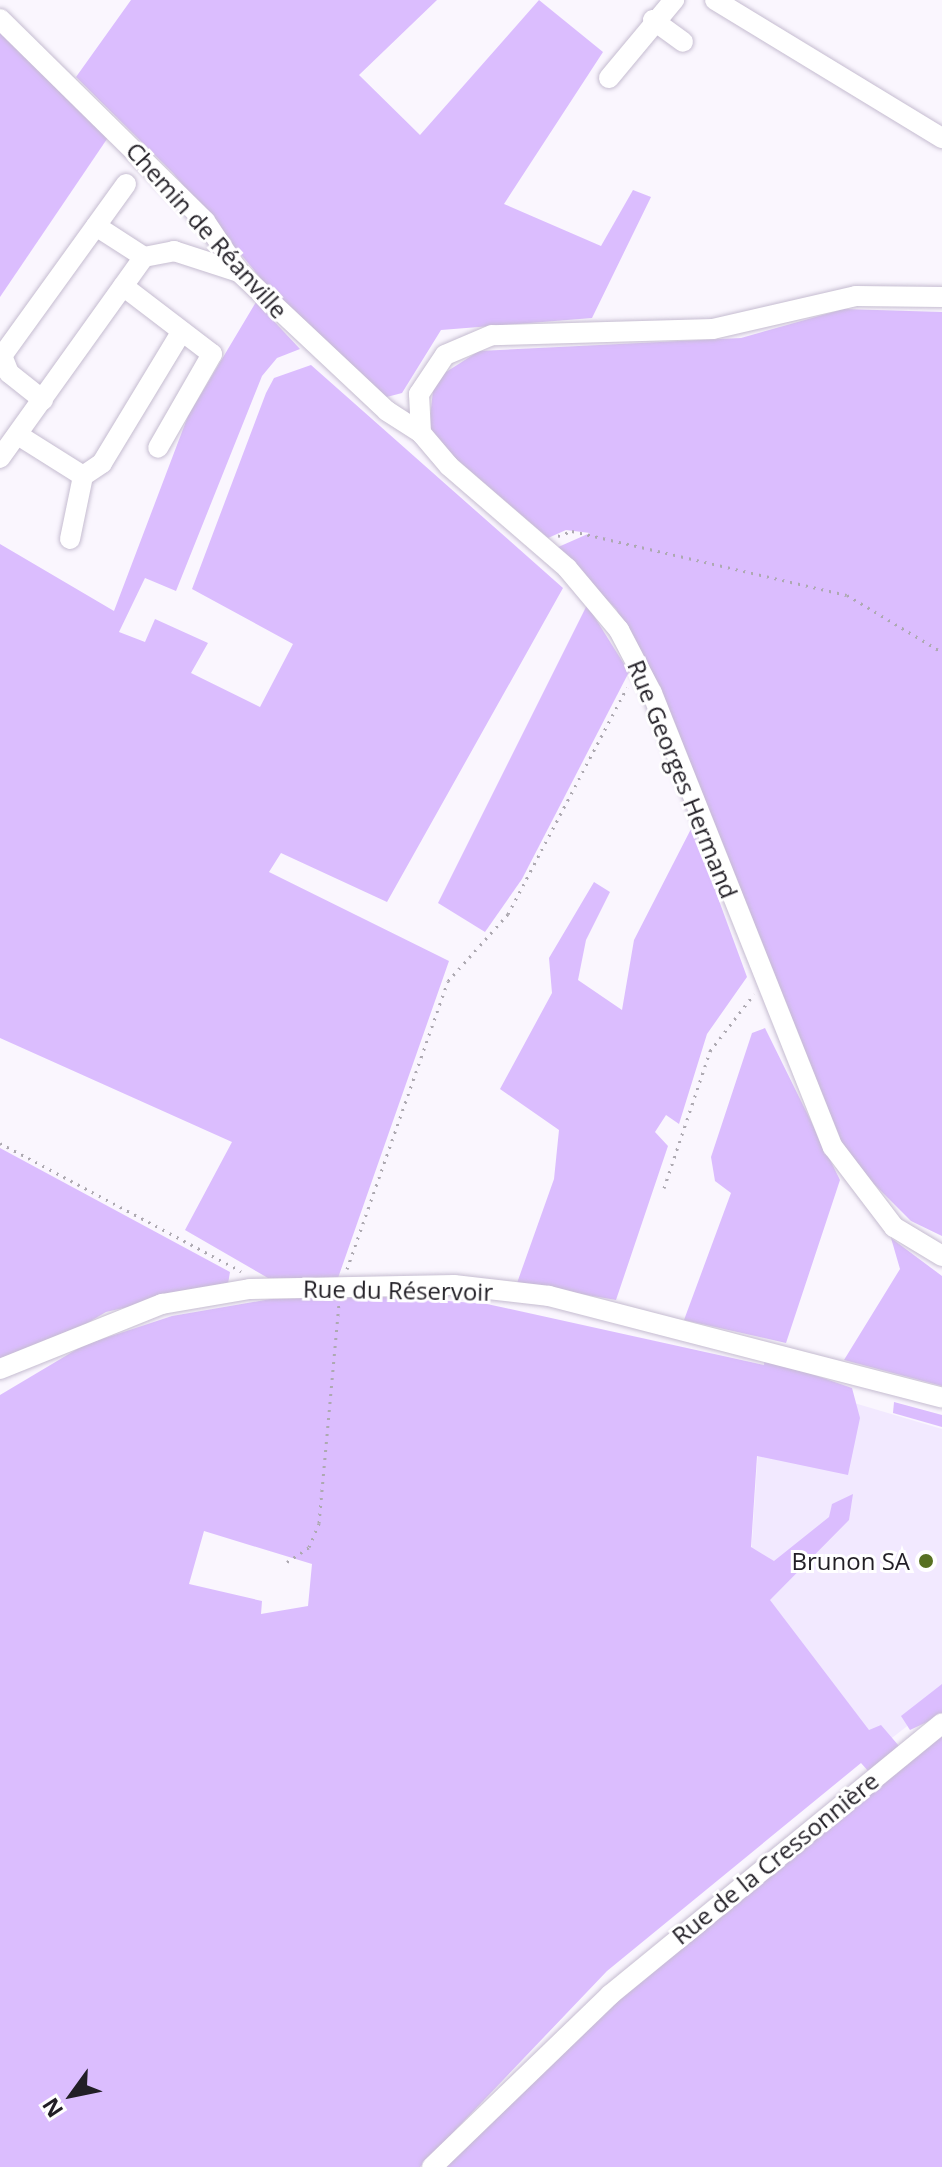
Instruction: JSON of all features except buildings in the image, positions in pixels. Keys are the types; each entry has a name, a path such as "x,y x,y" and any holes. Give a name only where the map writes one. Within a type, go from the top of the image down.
{"street":[{"path":"609,78 653,20 674,0"},
{"path":"715,0 942,138"},
{"name":"Chemin de Réanville","path":"0,19 205,221 239,272 387,411 421,433"},
{"path":"653,20 683,42"},
{"path":"43,400 9,373 2,356 126,184"},
{"path":"96,226 144,257"},
{"path":"0,458 144,257 174,251 239,272"},
{"path":"123,286 212,354 158,448"},
{"path":"421,433 419,394 445,355 492,335 713,329 856,296 942,297"},
{"path":"70,539 83,476 102,463 182,331"},
{"name":"Rue Georges Hermand","path":"421,433 543,548 619,630 638,666 833,1147 894,1227 942,1256"},
{"path":"18,435 83,476"},
{"name":"Rue du Réservoir","path":"0,1369 114,1318 250,1289 454,1285 549,1296 942,1398"},
{"name":"Rue de la Cressonnière","path":"432,2167 610,1995 942,1723"}],"path":[{"path":"543,548 572,531 847,595 942,652"},
{"path":"287,1562 309,1547 319,1523 341,1287 448,981 508,914 638,666"},
{"path":"664,1188 710,1051 762,972"},
{"path":"0,1143 239,1266 250,1289"}],"shaded area":[{"path":"131,0 437,0 359,75 420,135 539,0 603,52 504,204 601,246 633,190 651,197 592,318 441,330 402,393 383,398 288,311 173,173 76,77"},
{"path":"0,31 109,136 0,297"},
{"path":"256,302 300,349 277,358 262,376 176,591 145,578 119,632 145,642 155,619 208,643 191,673 260,707 293,644 192,589 266,393 274,378 311,365 563,588 387,902 281,853 269,872 449,961 338,1278 268,1278 185,1230 232,1142 0,1038 0,544 114,611 188,416"},
{"path":"844,309 942,312 942,1236 911,1221 845,1155 650,673 616,609 556,548 590,533 566,530 548,538 439,444 429,427 433,390 443,374 479,351 741,338"},
{"path":"587,605 629,672 522,879 485,932 438,903"},
{"path":"692,827 747,977 707,1034 679,1124 666,1115 655,1132 668,1146 616,1300 517,1283 554,1179 559,1130 500,1089 552,993 549,958 594,882 610,892 586,940 578,980 622,1010 634,940"},
{"path":"765,1028 840,1180 786,1343 684,1320 731,1193 715,1181 711,1157 752,1033"},
{"path":"0,1148 230,1272 228,1284 106,1312 0,1375"},
{"path":"891,1238 942,1276 942,1386 844,1360 900,1269"},
{"path":"396,1297 487,1304 764,1365 765,1358 852,1388 860,1418 848,1475 757,1456 751,1547 774,1561 829,1517 832,1504 853,1494 849,1520 770,1600 869,1730 881,1725 899,1746 869,1772 861,1763 607,1971 420,2167 0,2167 0,1395 84,1345 172,1316 271,1299","holes":["204,1531 312,1564 308,1606 261,1614 262,1601 189,1584"]},
{"path":"763,1376 942,1429 942,1699 861,1762 747,1615"},
{"path":"894,1402 942,1415 942,1427 893,1413"},
{"path":"942,1684 942,1715 910,1730 901,1716"},
{"path":"942,1736 942,2167 446,2167 621,1994"}],"place":[{"name":"Brunon SA","path":"926,1561"}]}
